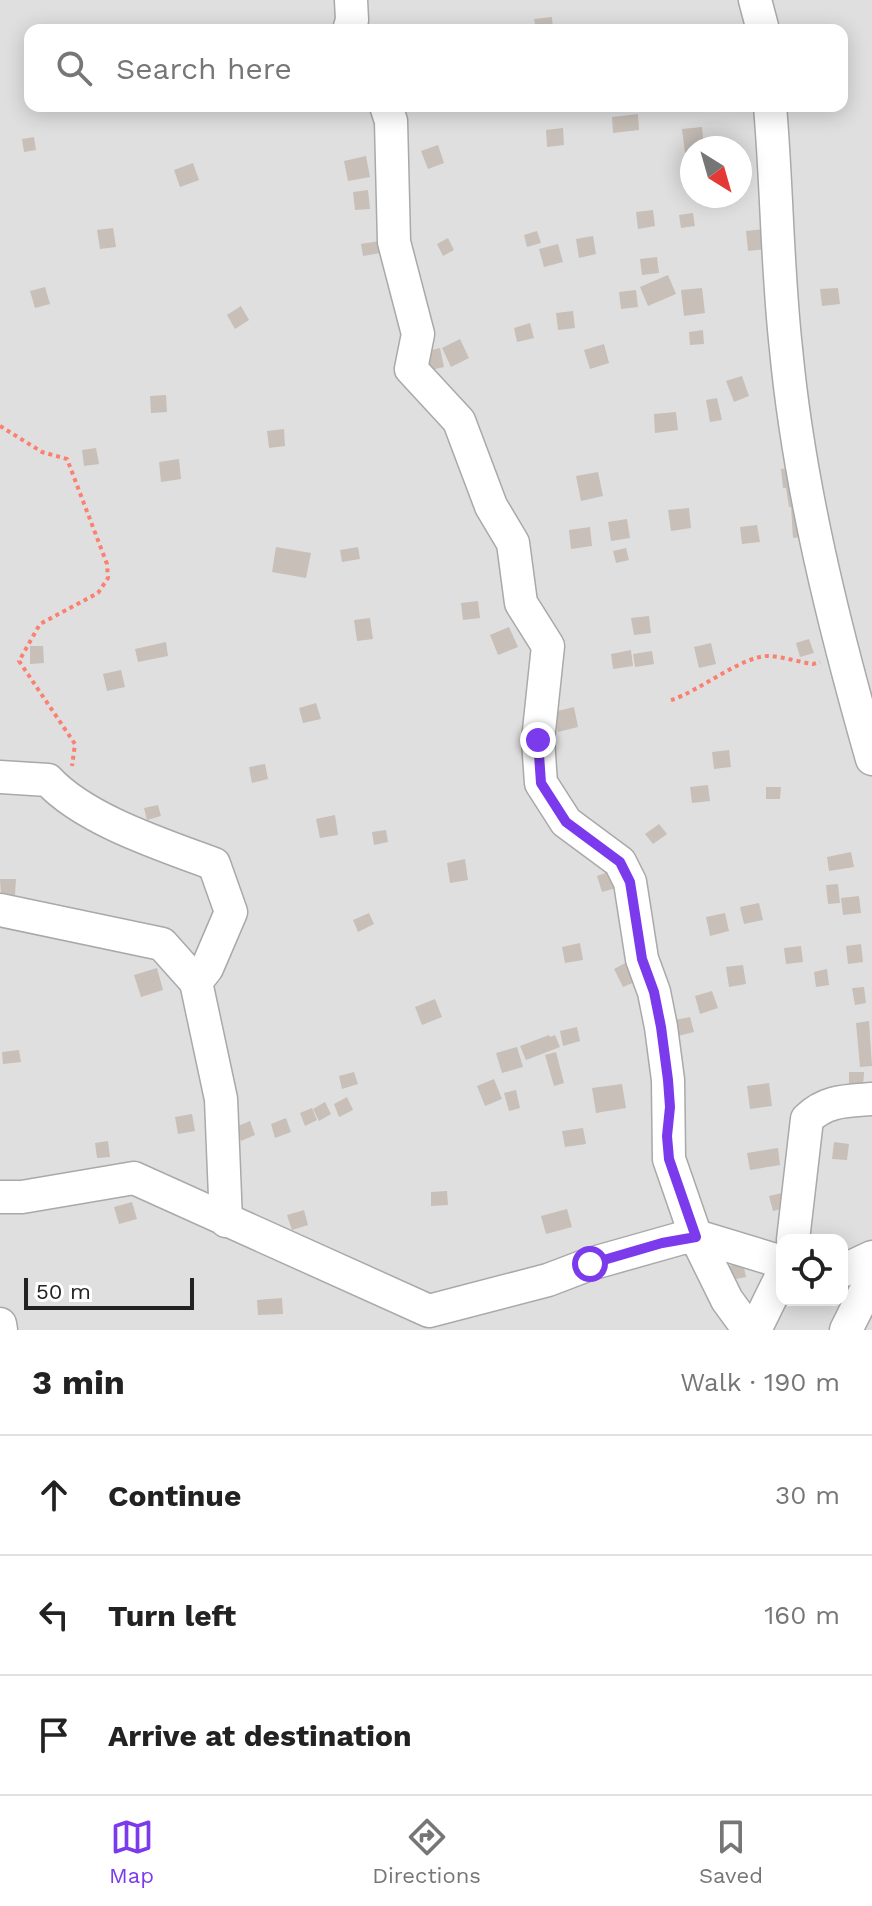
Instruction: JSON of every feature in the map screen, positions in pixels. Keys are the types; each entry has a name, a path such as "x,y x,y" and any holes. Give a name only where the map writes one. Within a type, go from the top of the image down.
{"street":[{"path":"351,0 351,24"},
{"path":"755,0 761,24"},
{"path":"388,112 391,121 394,242 418,334 411,369 459,421 491,506 513,543 521,603 548,646 538,740 541,783 566,822 620,862 630,882 642,959 654,992 665,1053 670,1107 667,1136 669,1159 696,1237 727,1300 749,1330"},
{"path":"770,112 786,352 801,462 842,655 872,759"},
{"path":"0,777 48,780 68,800 154,842 214,864 231,912 207,968 196,982"},
{"path":"0,910 162,944 196,982 221,1099 226,1221"},
{"path":"794,1234 807,1119 818,1108 834,1102 872,1099"},
{"path":"0,1197 22,1197 134,1178 429,1311 548,1280 662,1243 696,1237 776,1260"},
{"path":"848,1268 872,1257"},
{"path":"846,1330 872,1278"},
{"path":"755,1330 776,1287"}],"path":[{"path":"0,426 42,452 67,459 107,564 108,578 98,593 40,624 19,661 75,744 68,800"},
{"path":"671,700 691,694 734,667 767,656 813,664 842,655"}],"shaded area":[{"path":"0,0 872,0 872,1330 0,1330"}],"building":[{"path":"552,17 553,24 535,24 534,19"},
{"path":"638,114 639,130 613,133 612,117"},
{"path":"702,127 703,136 683,136 682,129"},
{"path":"563,128 564,145 547,147 546,130"},
{"path":"34,137 36,150 24,152 22,139"},
{"path":"438,145 444,163 428,169 421,151"},
{"path":"366,156 370,177 348,181 344,161"},
{"path":"193,163 199,180 180,187 174,170"},
{"path":"368,190 370,209 355,210 353,192"},
{"path":"653,210 655,226 638,229 636,212"},
{"path":"693,213 695,226 681,228 679,215"},
{"path":"113,228 116,247 100,249 97,230"},
{"path":"765,229 767,249 748,251 746,231"},
{"path":"537,231 541,243 527,247 524,235"},
{"path":"593,236 596,254 579,258 576,239"},
{"path":"448,238 454,250 443,256 437,244"},
{"path":"379,241 381,253 363,256 361,244"},
{"path":"558,244 563,262 544,267 539,249"},
{"path":"657,257 659,273 642,275 640,259"},
{"path":"668,275 676,294 648,306 640,287"},
{"path":"45,287 50,304 35,308 30,291"},
{"path":"702,288 705,313 684,316 681,290"},
{"path":"838,288 840,304 822,306 820,289"},
{"path":"636,290 638,307 621,309 619,292"},
{"path":"241,306 249,320 235,329 227,315"},
{"path":"573,311 575,328 558,330 556,313"},
{"path":"530,323 534,338 517,342 514,328"},
{"path":"703,330 704,344 690,345 689,332"},
{"path":"460,339 469,358 451,367 442,348"},
{"path":"604,344 609,363 590,369 584,350"},
{"path":"440,348 444,367 427,371 423,352"},
{"path":"742,376 749,396 734,402 726,381"},
{"path":"166,395 167,412 151,413 150,396"},
{"path":"717,398 722,420 710,422 706,400"},
{"path":"676,412 678,430 655,433 654,414"},
{"path":"284,429 285,446 269,448 267,431"},
{"path":"96,448 99,464 84,466 82,450"},
{"path":"179,459 181,479 161,482 159,462"},
{"path":"794,468 811,536 793,538 791,507 786,488 783,488 781,469"},
{"path":"598,472 603,496 581,501 576,476"},
{"path":"689,508 691,528 671,531 668,510"},
{"path":"627,519 630,538 611,541 608,522"},
{"path":"757,525 760,542 742,544 740,527"},
{"path":"590,527 592,546 571,549 569,530"},
{"path":"276,547 311,553 306,578 272,572"},
{"path":"358,547 360,559 342,562 340,550"},
{"path":"626,548 629,560 616,563 613,551"},
{"path":"478,601 480,618 463,620 461,603"},
{"path":"649,616 651,633 634,635 631,618"},
{"path":"370,618 373,639 357,641 354,620"},
{"path":"509,627 518,647 498,655 490,635"},
{"path":"809,639 814,653 800,657 796,643"},
{"path":"166,642 168,656 138,662 135,649"},
{"path":"711,643 716,664 699,668 694,647"},
{"path":"30,646 43,646 44,663 30,664"},
{"path":"631,650 633,666 613,669 611,654"},
{"path":"652,651 654,664 635,667 633,654"},
{"path":"121,670 125,687 107,691 103,674"},
{"path":"316,703 321,719 303,723 299,708"},
{"path":"574,707 578,727 558,732 553,712"},
{"path":"729,750 731,767 714,769 712,752"},
{"path":"265,764 268,779 252,783 249,767"},
{"path":"708,785 710,801 692,803 690,787"},
{"path":"766,787 781,787 780,799 766,799"},
{"path":"158,805 161,816 147,820 144,808"},
{"path":"335,815 338,835 320,838 316,819"},
{"path":"659,824 667,834 653,844 645,834"},
{"path":"386,830 388,842 374,845 372,832"},
{"path":"851,852 854,867 829,871 827,857"},
{"path":"465,859 468,880 450,883 447,863"},
{"path":"611,871 616,888 602,892 597,876"},
{"path":"0,879 16,879 15,895 1,894"},
{"path":"838,884 840,903 828,904 826,885"},
{"path":"859,896 861,913 843,915 841,898"},
{"path":"759,903 763,920 744,924 740,907"},
{"path":"369,913 374,924 358,932 353,920"},
{"path":"725,913 729,931 710,936 706,917"},
{"path":"580,943 583,960 565,963 562,947"},
{"path":"861,944 863,962 848,964 846,946"},
{"path":"801,946 803,962 786,964 784,948"},
{"path":"627,962 637,981 623,987 614,969"},
{"path":"743,965 746,984 729,987 726,967"},
{"path":"157,968 163,990 141,997 134,975"},
{"path":"827,969 829,985 816,987 814,972"},
{"path":"864,987 866,1003 855,1005 852,988"},
{"path":"712,991 718,1008 700,1014 695,996"},
{"path":"435,999 442,1017 422,1025 415,1007"},
{"path":"690,1017 694,1032 678,1036 675,1020"},
{"path":"869,1021 872,1066 860,1067 856,1023"},
{"path":"577,1027 580,1041 563,1046 560,1031"},
{"path":"555,1035 560,1047 526,1060 520,1046"},
{"path":"517,1047 523,1067 502,1073 496,1053"},
{"path":"19,1050 21,1062 3,1064 2,1052"},
{"path":"556,1052 564,1083 554,1086 545,1055"},
{"path":"354,1072 358,1084 342,1089 339,1076"},
{"path":"849,1072 864,1072 863,1088 849,1087"},
{"path":"494,1079 502,1099 485,1106 477,1086"},
{"path":"769,1083 772,1106 750,1109 747,1086"},
{"path":"622,1084 626,1108 596,1113 592,1088"},
{"path":"516,1090 520,1108 509,1111 504,1093"},
{"path":"347,1097 353,1110 339,1117 334,1104"},
{"path":"325,1102 331,1114 319,1121 313,1109"},
{"path":"312,1108 317,1120 305,1126 300,1113"},
{"path":"192,1114 195,1131 178,1134 175,1117"},
{"path":"286,1118 291,1132 275,1138 271,1124"},
{"path":"250,1121 255,1135 241,1141 236,1127"},
{"path":"583,1128 586,1144 565,1147 562,1131"},
{"path":"108,1141 110,1157 97,1158 95,1143"},
{"path":"834,1142 849,1144 847,1160 832,1159"},
{"path":"778,1148 780,1165 750,1170 747,1153"},
{"path":"447,1191 448,1205 431,1206 431,1192"},
{"path":"782,1193 786,1208 773,1211 769,1196"},
{"path":"132,1202 137,1219 119,1224 114,1207"},
{"path":"567,1209 572,1227 546,1234 541,1216"},
{"path":"304,1210 308,1225 292,1230 287,1215"},
{"path":"743,1263 746,1277 726,1281 724,1267"},
{"path":"282,1298 283,1314 258,1315 257,1300"}],"route":[{"path":"538,740 541,783 566,822 620,862 630,882 642,959 654,992 661,1027 670,1107 667,1136 669,1159 696,1237 662,1243 590,1264"}]}
